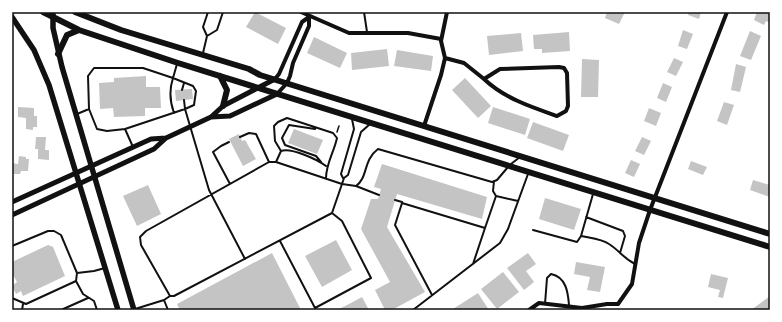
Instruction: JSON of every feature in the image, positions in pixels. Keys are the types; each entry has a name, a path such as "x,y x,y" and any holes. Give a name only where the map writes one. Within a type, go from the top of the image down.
{"main road":[{"path":"43,12 53,15 79,30 178,63 770,247"},
{"path":"75,12 109,25 249,69 260,75 770,234"},
{"path":"53,15 58,54 134,310"},
{"path":"12,17 34,50 50,85 104,268 118,310"},
{"path":"58,54 67,35 79,30"},
{"path":"220,76 227,90 223,106"}],"street":[{"path":"300,12 349,33 408,33 441,39"},
{"path":"424,126 445,58 441,39 446,12"},
{"path":"619,310 618,304 632,284 635,274 639,243 654,198 728,12"},
{"path":"212,118 223,106 260,89 275,79 279,74 302,22 309,17"},
{"path":"12,215 154,150 166,138 190,127 212,118 230,116 278,94 287,83 293,63 309,26 309,17"},
{"path":"445,58 464,63 484,79 502,92 526,105 557,116 567,109 567,73 564,68 500,69 484,79"},
{"path":"12,202 151,139 166,138"},
{"path":"529,310 538,303 582,308 607,304 618,304"}],"lane":[{"path":"202,55 207,36 203,27 208,12"},
{"path":"207,36 217,30 223,12"},
{"path":"364,12 367,34"},
{"path":"174,113 171,105 170,85 178,63"},
{"path":"94,68 143,68 173,78 193,86 196,91 194,105 125,130 101,131 97,129 90,109 88,76 94,68"},
{"path":"182,90 184,82"},
{"path":"184,100 190,127 211,195 245,259"},
{"path":"76,114 90,109"},
{"path":"276,162 281,151 273,132 274,126 278,122 287,118 333,133 337,138 331,160 326,166 326,178"},
{"path":"344,178 341,174 354,129 352,118"},
{"path":"134,310 164,300 170,296 174,296 332,213 344,178 348,175 361,132 371,124"},
{"path":"318,129 289,125 282,138 285,144 316,156 326,166"},
{"path":"125,130 133,147"},
{"path":"240,137 249,133 256,134 269,162"},
{"path":"230,142 213,152 230,184"},
{"path":"356,186 361,183 371,154 378,149 492,182 494,181"},
{"path":"281,151 289,150 321,162"},
{"path":"518,201 496,196 493,191 494,181 521,156"},
{"path":"170,296 141,244 140,237 146,231 269,162 276,162 342,184 356,186 379,195"},
{"path":"413,310 500,243 508,229 529,173"},
{"path":"533,230 577,242 581,236 593,193"},
{"path":"473,264 496,196"},
{"path":"395,200 485,228"},
{"path":"402,203 395,225 432,295"},
{"path":"280,240 315,308 371,278 342,221 332,213"},
{"path":"586,217 623,230 625,236 620,253"},
{"path":"12,246 48,231 54,231 61,235 77,273 76,281 83,294 94,301 97,310"},
{"path":"581,236 608,243 626,260 636,264"},
{"path":"77,273 104,268"},
{"path":"545,304 547,278 551,274 558,276 564,283 568,291 569,306"},
{"path":"12,298 23,304 31,302 76,281"},
{"path":"61,310 88,298"},
{"path":"164,300 168,310"},
{"path":"22,310 23,304"}],"building":[{"path":"255,12 286,28 278,44 246,27"},
{"path":"607,12 625,12 619,24 605,18"},
{"path":"689,12 701,12 699,19 688,15"},
{"path":"757,12 769,12 770,23 766,21 764,25 754,20"},
{"path":"683,30 693,34 687,49 678,46"},
{"path":"750,31 761,36 751,60 740,56"},
{"path":"569,32 570,51 542,53 542,49 534,49 533,35"},
{"path":"521,33 523,51 489,55 487,36"},
{"path":"314,37 347,53 340,68 307,53"},
{"path":"387,49 389,66 352,70 351,53"},
{"path":"397,50 433,56 431,71 394,66"},
{"path":"674,58 683,62 676,76 667,72"},
{"path":"582,59 599,60 598,97 581,97"},
{"path":"736,64 746,67 740,92 731,90"},
{"path":"146,76 146,87 160,87 161,108 145,108 145,116 114,117 113,108 100,109 99,83 114,82 114,78"},
{"path":"465,78 491,106 478,118 452,90"},
{"path":"663,83 672,87 666,102 657,98"},
{"path":"192,89 193,99 176,101 175,90"},
{"path":"724,102 734,105 727,125 717,121"},
{"path":"18,107 34,108 34,116 37,116 37,127 33,127 33,130 26,129 26,118 18,117"},
{"path":"493,107 530,119 525,135 488,123"},
{"path":"649,108 661,113 656,126 644,121"},
{"path":"533,122 569,135 563,151 527,138"},
{"path":"294,129 323,140 317,154 288,143"},
{"path":"239,134 242,141 245,140 256,159 243,166 229,139"},
{"path":"36,137 46,137 45,150 49,150 49,160 38,159 38,149 35,149"},
{"path":"642,137 651,141 644,155 635,151"},
{"path":"19,156 29,159 28,171 21,171 20,174 12,174 12,163 18,164"},
{"path":"631,160 640,164 634,177 625,173"},
{"path":"691,161 707,167 703,175 688,169"},
{"path":"382,164 487,197 482,219 397,194 387,227 425,292 392,310 385,310 375,290 390,282 361,229 371,199 378,199 381,189 374,187"},
{"path":"753,180 770,185 770,197 750,190"},
{"path":"148,185 161,214 137,226 123,196"},
{"path":"545,198 581,209 574,230 539,219"},
{"path":"336,240 352,270 322,287 305,256"},
{"path":"48,245 53,247 65,276 23,296 21,291 16,294 12,286 17,282 12,273 12,262"},
{"path":"272,253 301,310 180,310 177,304"},
{"path":"528,253 536,264 526,271 534,282 524,290 507,268"},
{"path":"576,262 605,267 600,292 587,290 590,277 574,274"},
{"path":"503,272 519,292 497,309 481,289"},
{"path":"711,274 728,278 723,298 718,297 720,290 708,287"},
{"path":"478,293 489,310 453,309"},
{"path":"770,296 770,310 751,310"},
{"path":"362,297 369,310 337,310 349,304"}]}
